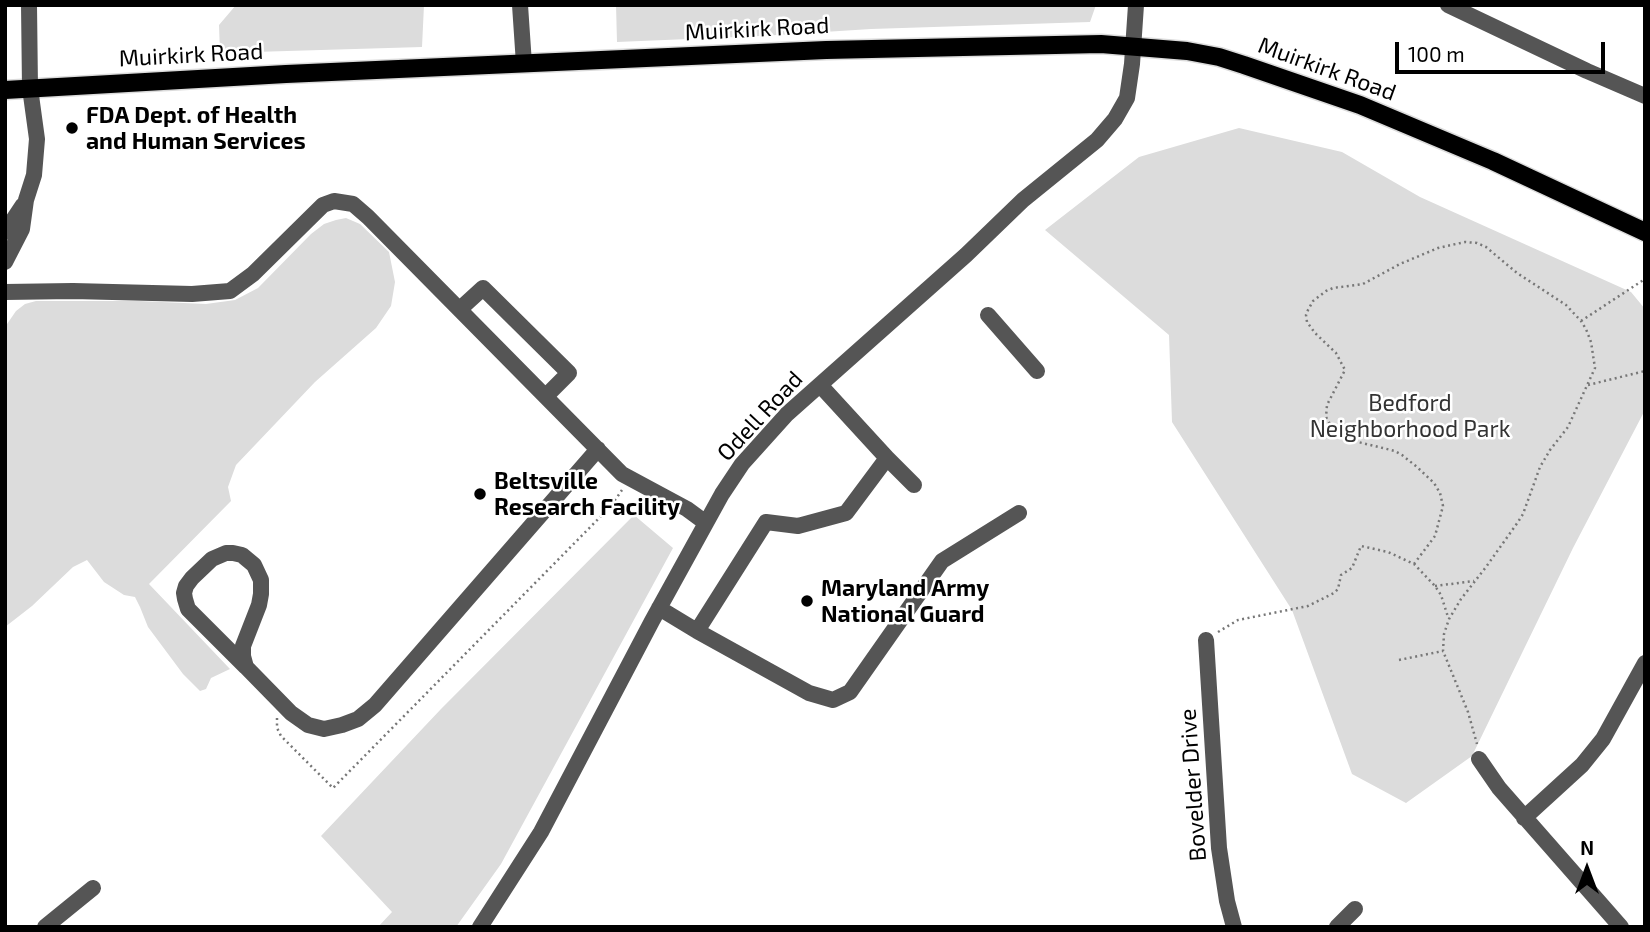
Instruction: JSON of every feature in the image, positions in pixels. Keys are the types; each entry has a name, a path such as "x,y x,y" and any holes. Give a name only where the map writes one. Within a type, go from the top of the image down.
{"main road":[{"name":"Muirkirk Road","path":"5,89 826,50 1101,44 1132,46 1219,57 1360,105 1645,232"}],"street":[{"path":"5,262 22,229 26,200 34,176 37,139 30,89 29,5"},
{"path":"520,5 524,64"},
{"name":"Odell Road","path":"480,927 541,832 659,608 722,494 742,464 787,414 966,255 1023,200 1097,140 1115,119 1127,98 1136,5"},
{"path":"1448,5 1645,96"},
{"path":"5,232 26,200"},
{"path":"5,292 192,294 230,291 253,274 323,205 334,201 353,204 622,474 687,509 706,523"},
{"path":"460,309 483,288 569,373 546,396"},
{"path":"988,315 1038,371"},
{"path":"820,385 914,485"},
{"path":"246,667 243,646 261,594 261,580 248,560 233,553 219,555 192,578 187,586 184,593 188,609 286,708 308,725 324,729 342,725 358,719 375,705 598,449"},
{"path":"697,631 766,522 798,526 846,513 887,458"},
{"path":"659,608 809,693 833,700 850,692 942,561 1019,513"},
{"name":"Bovelder Drive","path":"1206,640 1219,848 1234,927"},
{"path":"1524,818 1581,765 1603,739 1645,663"},
{"path":"1479,760 1524,818 1621,927"},
{"path":"45,927 93,887"},
{"path":"1337,927 1355,909"}],"path":[{"path":"1414,565 1435,536 1443,506 1440,493 1434,483 1402,455 1354,441 1340,435 1331,426 1326,417 1327,405 1345,370 1336,354 1307,322 1306,315 1313,301 1325,291 1363,284 1400,264 1451,244 1477,243 1566,305 1581,321 1588,336 1595,368 1568,427 1544,460 1518,522 1474,581 1449,619 1444,634 1443,651 1471,722 1479,760"},
{"path":"1581,321 1645,279"},
{"path":"1588,385 1645,371"},
{"path":"286,708 276,720 281,736 333,788 611,506 620,495 628,477"},
{"path":"1206,640 1238,620 1308,606 1334,593 1338,589 1341,575 1352,568 1361,546 1388,552 1414,565 1441,595 1449,619"},
{"path":"1435,586 1474,581"},
{"path":"1399,660 1443,651"}],"green space":[{"path":"236,5 424,5 422,47 220,53 219,25"},
{"path":"616,5 1096,5 1090,22 871,29 617,42"},
{"name":"Bedford Neighborhood Park","path":"1239,128 1342,152 1420,197 1631,292 1645,309 1645,410 1573,548 1472,756 1406,803 1352,774 1292,610 1172,422 1169,335 1045,230 1139,157"},
{"path":"346,218 360,224 389,252 395,282 391,306 376,328 315,382 236,465 228,487 231,501 149,584 230,669 211,678 206,689 200,691 183,674 148,627 135,597 124,595 104,582 87,560 73,567 32,606 5,627 5,327 16,311 25,304 36,301 206,304 235,300 258,288 324,224"},
{"path":"634,515 673,548 501,864 456,927 378,927 392,912 321,836 441,709"}],"place":[{"name":"FDA Dept. of Health and Human Services","path":"72,128"},
{"name":"Beltsville Research Facility","path":"480,494"},
{"name":"Maryland Army National Guard","path":"807,601"}]}
